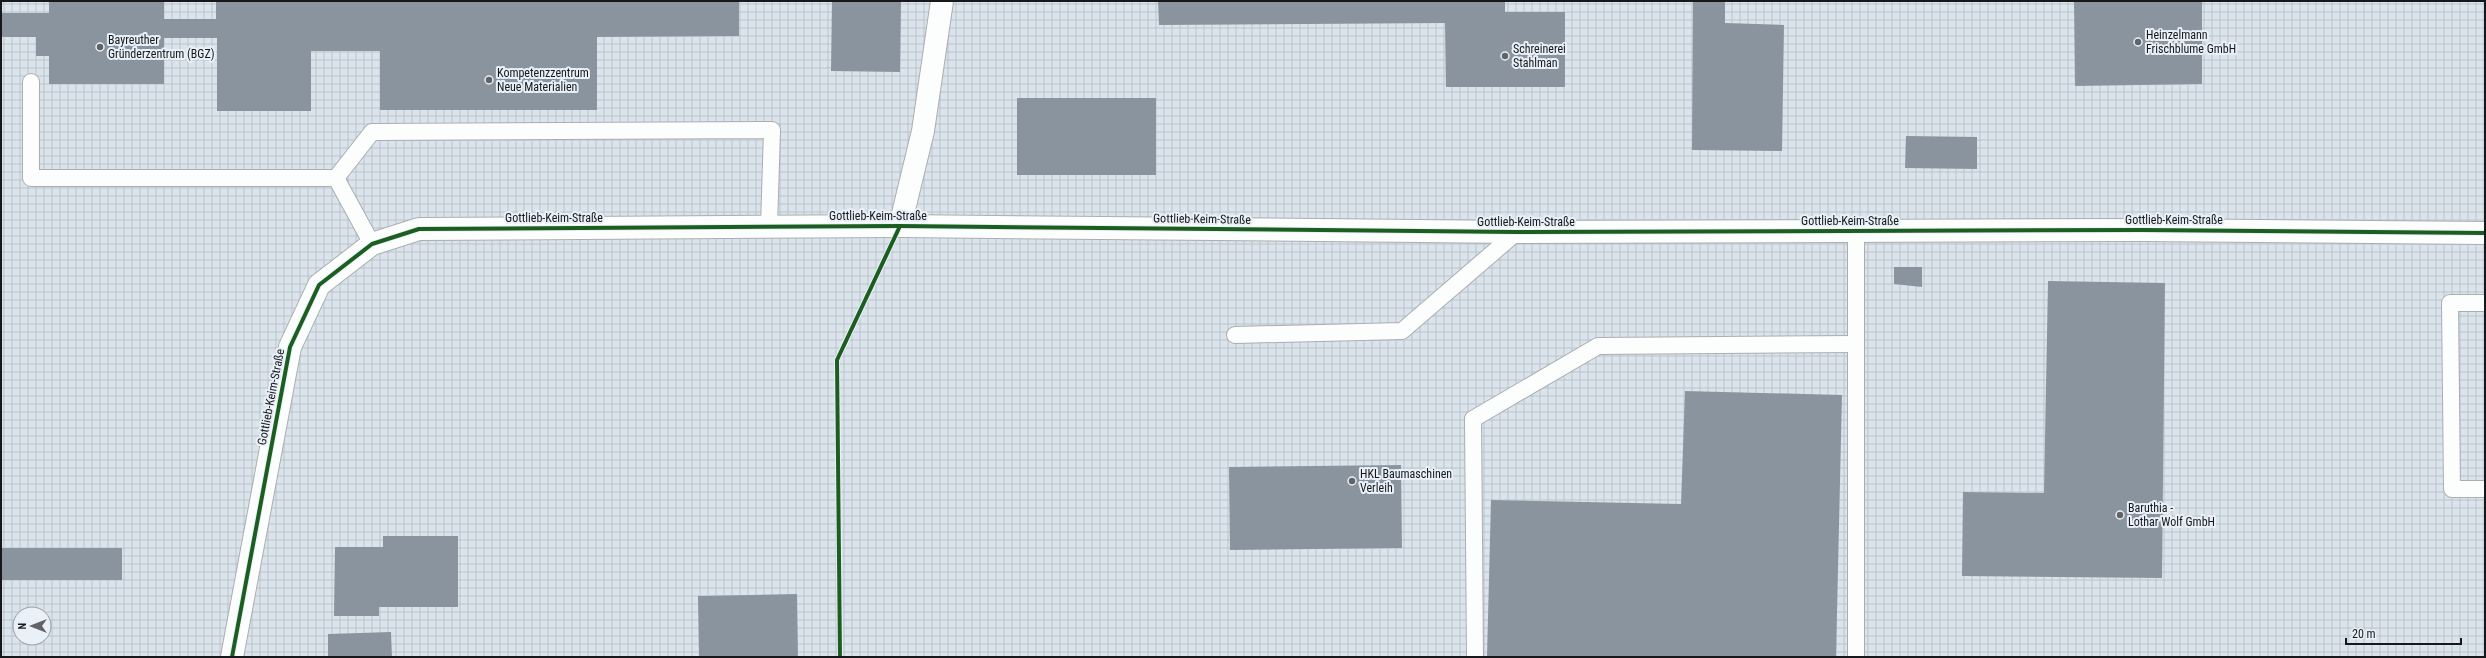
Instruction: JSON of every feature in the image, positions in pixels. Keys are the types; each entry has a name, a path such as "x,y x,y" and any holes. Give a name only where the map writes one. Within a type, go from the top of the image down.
{"street":[{"path":"900,226 923,131 942,1"},
{"name":"Gottlieb-Keim-Straße","path":"232,657 290,347 319,285 372,244 419,229 900,226 1517,232 2142,230 2485,233"}],"lane":[{"path":"31,82 31,178 336,178"},
{"path":"336,178 372,132 772,130 769,226"},
{"path":"336,178 372,244"},
{"path":"1856,231 1856,657"},
{"path":"1235,335 1402,331 1517,232"},
{"path":"2485,303 2450,303 2452,489 2485,489"},
{"path":"1475,657 1473,419 1598,346 1856,344"}],"shaded area":[{"path":"1,1 2485,1 2485,657 1,657"}],"building":[{"name":"Kompetenzzentrum Neue Materialien","path":"49,1 164,1 164,19 216,19 216,1 739,1 739,36 597,37 597,110 380,110 380,51 311,51 311,111 217,111 217,38 164,38 164,84 49,84 49,56 36,56 36,37 1,37 1,13 49,13"},
{"path":"832,1 901,1 900,72 831,71"},
{"name":"Schreinerei Stahlman","path":"1158,1 1505,1 1505,12 1565,12 1565,87 1446,87 1445,23 1159,25"},
{"path":"1693,1 1725,1 1725,23 1784,25 1782,151 1692,150"},
{"name":"Heinzelmann Frischblume GmbH","path":"2074,1 2202,1 2202,84 2075,86"},
{"path":"1017,98 1156,98 1156,175 1017,175"},
{"path":"1906,136 1977,137 1977,169 1905,168"},
{"path":"1894,267 1922,267 1922,287 1894,284"},
{"path":"2048,281 2165,283 2162,578 1962,576 1963,492 2044,493"},
{"path":"1685,391 1842,395 1836,657 1487,657 1491,500 1681,504"},
{"path":"1401,465 1402,548 1230,550 1229,467"},
{"path":"383,536 458,536 458,607 379,607 379,616 334,616 335,547 383,547"},
{"path":"1,548 122,548 122,580 1,580"},
{"path":"797,594 798,657 699,657 698,596"},
{"path":"391,632 392,657 328,657 328,634"}],"cycle path":[{"path":"232,657 290,347 319,285 372,244 419,229 900,226 1517,232 2142,230 2485,233"},
{"path":"840,657 837,360 900,226"}],"place":[{"name":"Heinzelmann Frischblume GmbH","path":"2138,42"},
{"name":"Bayreuther Gründerzentrum (BGZ)","path":"100,47"},
{"name":"Schreinerei Stahlman","path":"1505,56"},
{"name":"Kompetenzzentrum Neue Materialien","path":"489,80"},
{"name":"HKL Baumaschinen Verleih","path":"1352,481"},
{"name":"Baruthia - Lothar Wolf GmbH","path":"2120,515"}]}
